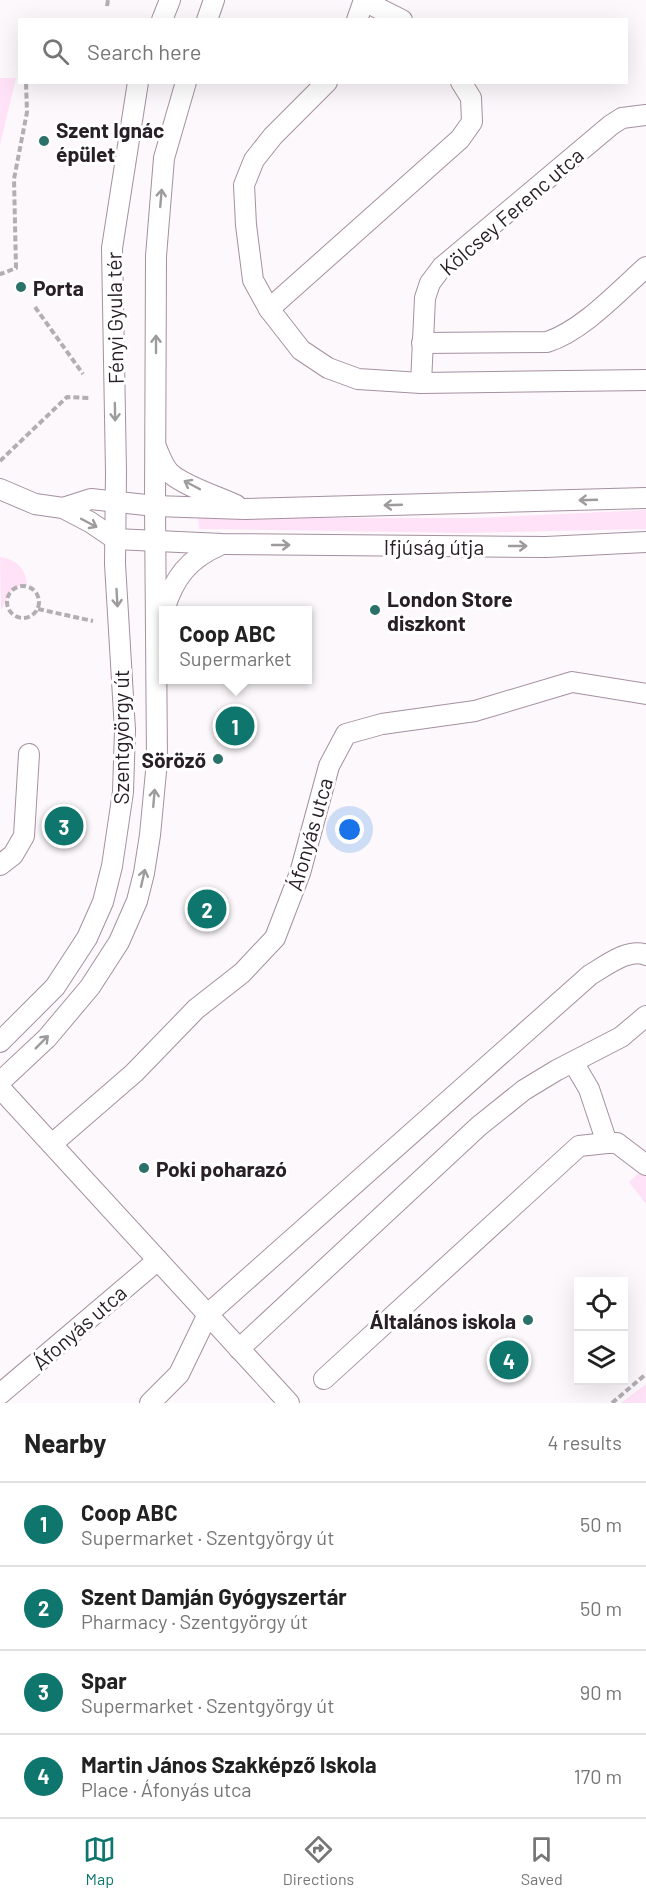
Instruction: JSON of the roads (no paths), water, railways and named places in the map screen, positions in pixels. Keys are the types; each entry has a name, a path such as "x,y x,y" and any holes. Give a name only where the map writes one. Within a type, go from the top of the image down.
{"street":[{"path":"163,18 170,0"},
{"path":"208,18 214,0"},
{"path":"358,18 364,0 398,18"},
{"name":"Fényi Gyula tér","path":"115,502 112,248 138,84"},
{"name":"Fényi Gyula tér","path":"155,506 156,256 164,158 185,84"},
{"path":"325,84 273,136 254,160 244,185 253,280 269,309 301,350 328,368 358,379 421,383 646,380"},
{"path":"269,309 460,139 472,122 471,98 462,84"},
{"name":"Kölcsey Ferenc utca","path":"421,383 425,298 430,283 442,267 610,125 622,118 646,115"},
{"path":"422,343 547,342 562,338 579,326 646,267"},
{"name":"Ifjúság útja","path":"155,445 162,462 171,474 189,485 245,509"},
{"path":"1,492 35,504 63,508 86,522 90,522 115,539"},
{"name":"Ifjúság útja","path":"115,502 155,506 245,509 646,498"},
{"path":"63,508 91,499 115,502"},
{"name":"Szentgyörgy út","path":"0,1042 55,987 87,938 103,902 112,866 123,792 125,730 115,564 115,502"},
{"name":"Szentgyörgy út","path":"0,1082 47,1038 90,987 119,942 137,901 150,835 157,760 155,506"},
{"name":"Ifjúság útja","path":"115,539 222,544 546,547 646,542"},
{"name":"Ifjúság útja","path":"180,575 190,562 222,544"},
{"name":"Szentgyörgy út","path":"167,606 180,575"},
{"name":"Szentgyörgy út","path":"156,636 159,627"},
{"name":"Áfonyás utca","path":"52,1144 134,1073 196,1009 242,973 275,939 300,873 329,766 346,735 382,724 475,711 572,682 646,694"},
{"path":"0,866 13,855 24,836 29,754"},
{"path":"150,1403 179,1374 208,1314 590,975 618,958 640,952 646,956"},
{"path":"240,1349 479,1126 524,1090 621,1037 646,1016"},
{"path":"573,1062 589,1089 607,1143"},
{"path":"0,1088 289,1403"},
{"path":"324,1379 579,1146 617,1143 646,1166"},
{"name":"Áfonyás utca","path":"0,1394 158,1260"}],"place":[{"name":"Szent Ignác épület","path":"44,141"},
{"name":"Porta","path":"21,287"},
{"name":"London Store diszkont","path":"375,610"},
{"name":"Coop ABC","path":"235,726"},
{"name":"Söröző","path":"218,759"},
{"name":"Spar","path":"64,826"},
{"name":"Szent Damján Gyógyszertár","path":"207,909"},
{"name":"Poki poharazó","path":"144,1168"},
{"name":"Általános iskola","path":"528,1320"},
{"name":"Martin János Szakképző Iskola","path":"509,1360"}]}
